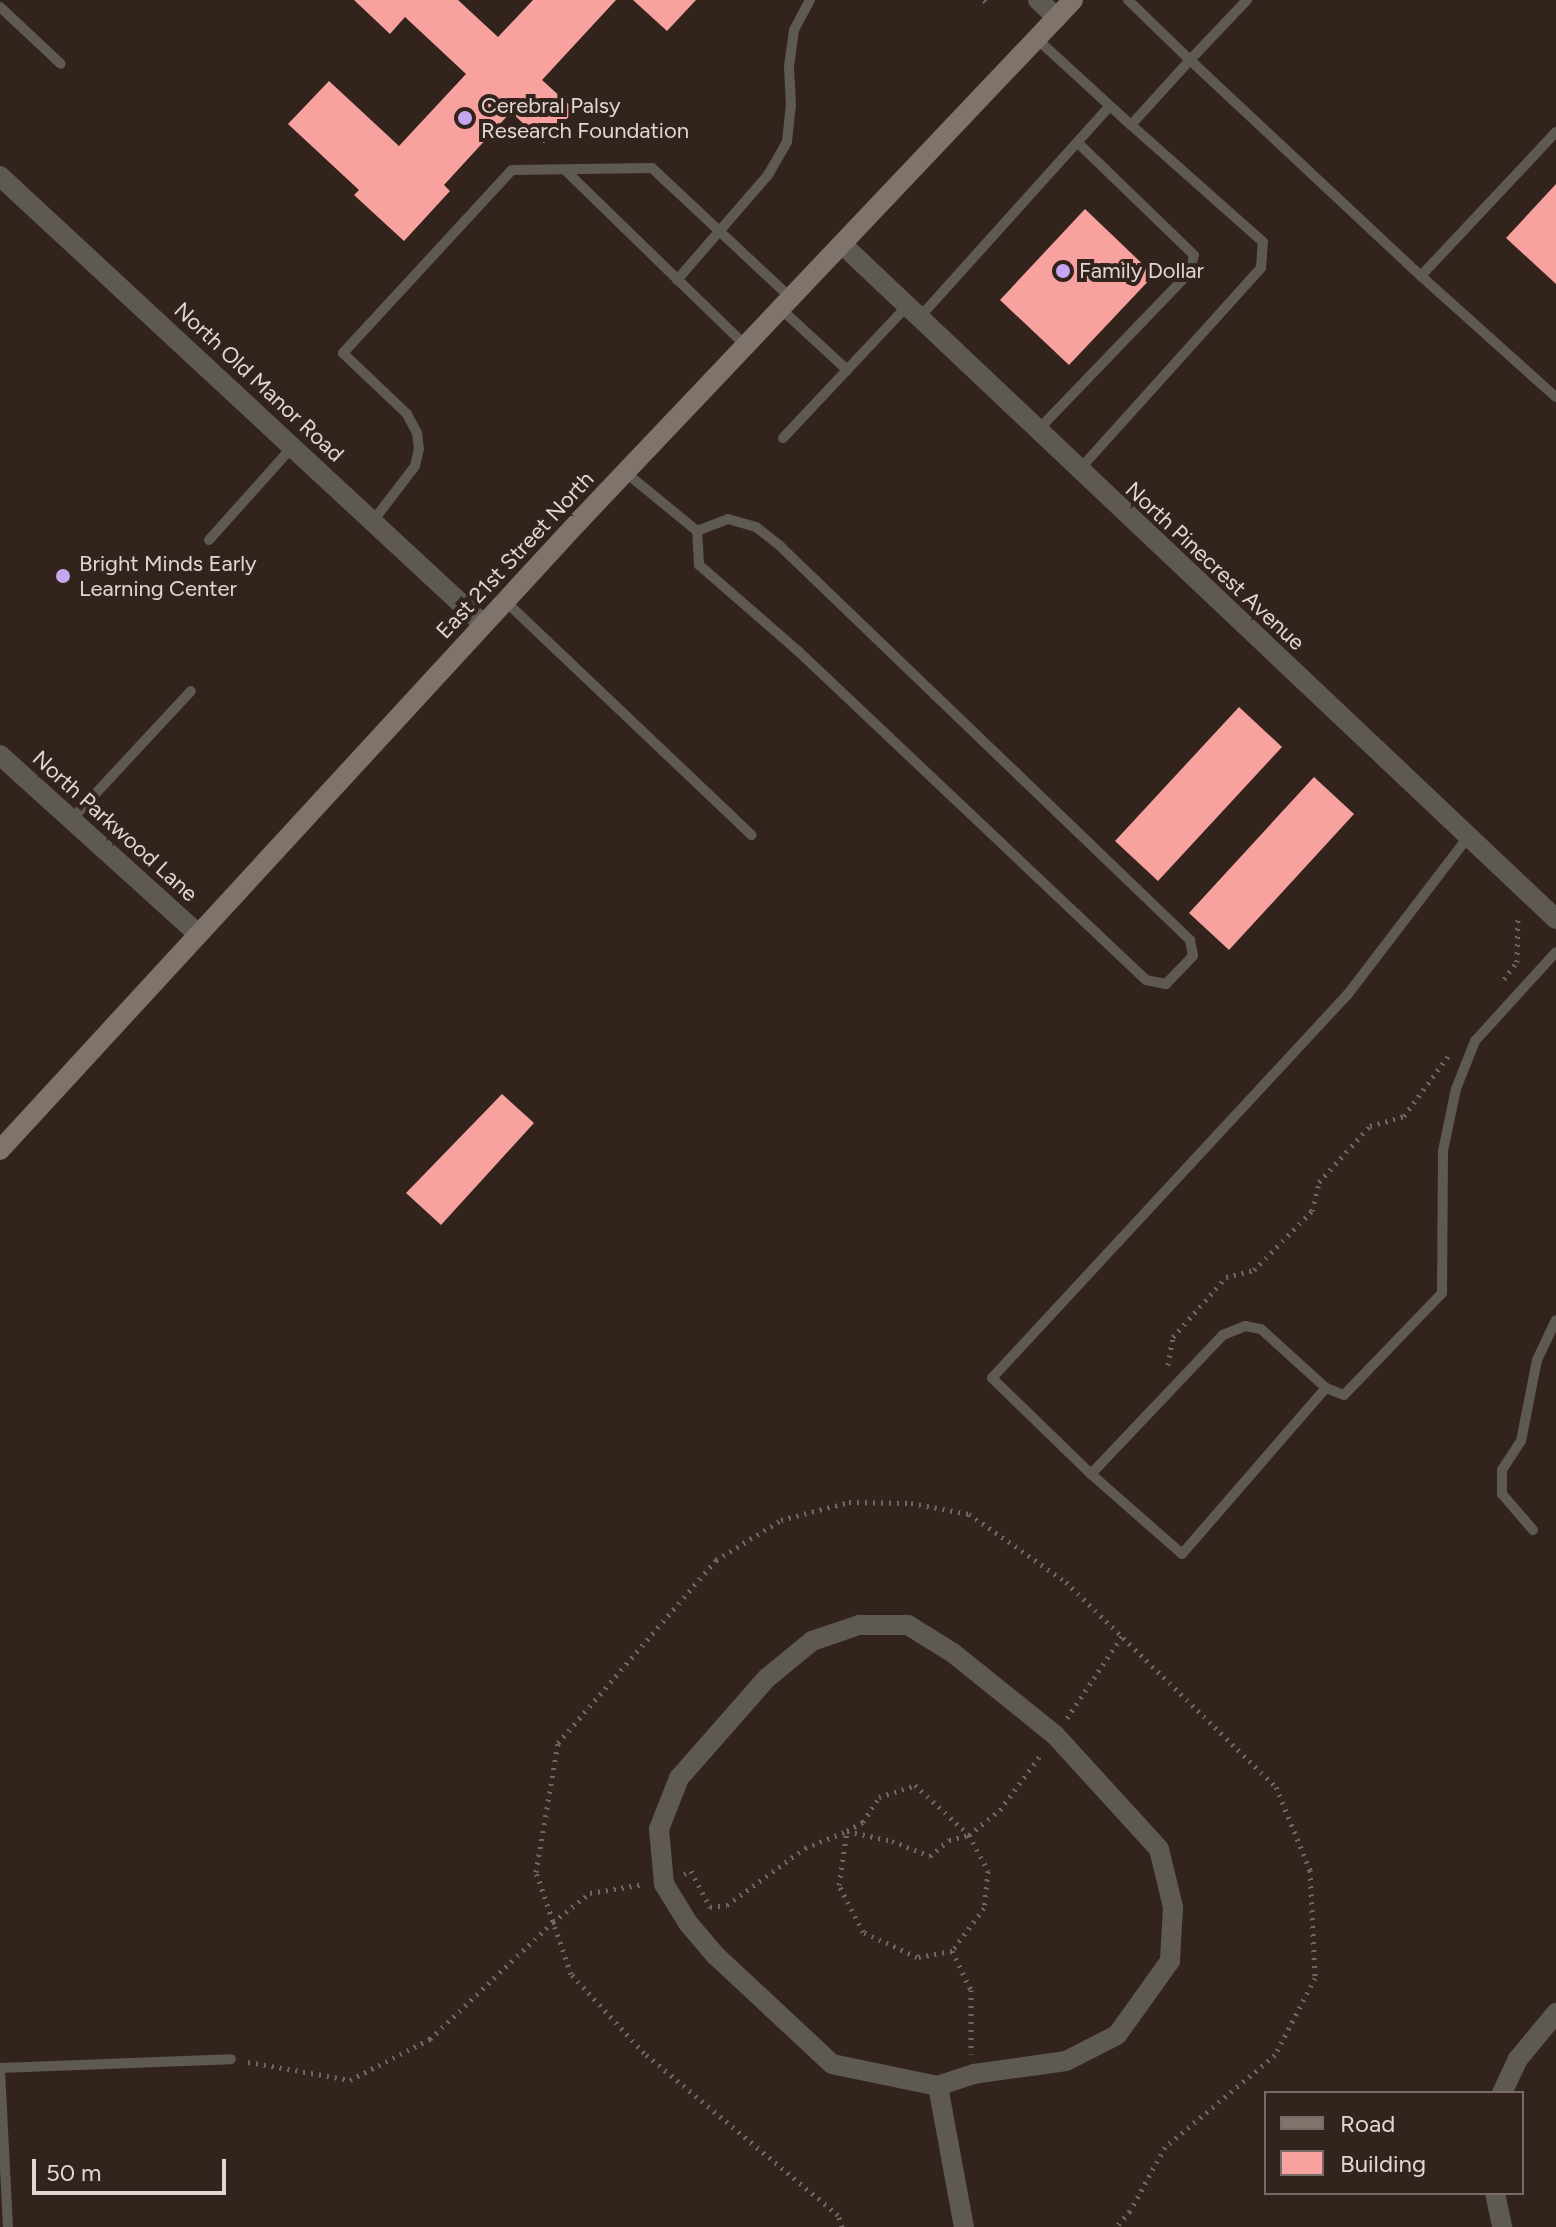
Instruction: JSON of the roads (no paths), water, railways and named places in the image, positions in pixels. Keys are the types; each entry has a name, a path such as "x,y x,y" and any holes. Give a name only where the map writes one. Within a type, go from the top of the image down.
{"main road":[{"name":"East 21st Street North","path":"0,1150 483,624 1073,0"}],"street":[{"path":"1038,0 1057,18"},
{"name":"North Old Manor Road","path":"0,176 483,624"},
{"name":"North Pinecrest Avenue","path":"843,245 1556,919"},
{"name":"North Parkwood Lane","path":"0,755 198,934"},
{"path":"859,1625 908,1625 953,1653 1055,1735 1159,1849 1173,1907 1170,1961 1117,2035 1066,2061 974,2074 938,2086 832,2064 716,1956 688,1923 664,1884 659,1829 679,1778 767,1678 812,1641 859,1625"},
{"path":"1503,2091 1518,2059 1556,2013"},
{"path":"938,2086 964,2227"},
{"path":"1495,2195 1502,2227"}],"lane":[{"path":"677,280 777,163 787,142 791,116 789,66 794,30 810,0"},
{"path":"1128,0 1421,276 1556,397"},
{"path":"1131,125 1247,0"},
{"path":"0,7 61,64"},
{"path":"1037,39 1263,242 1261,268 1079,470"},
{"path":"783,438 847,370 913,312 1078,143 1110,106"},
{"path":"1421,276 1556,132"},
{"path":"1037,431 1190,272 1194,255 1078,143"},
{"path":"373,521 415,466 419,449 417,433 407,414 343,353 512,170 652,168 721,231 847,370"},
{"path":"565,170 746,346"},
{"path":"209,540 293,446"},
{"path":"625,472 697,531 699,565 798,651 1146,980 1166,984 1193,956 1190,940 780,546 756,527 728,519 697,531"},
{"path":"505,601 752,835"},
{"path":"71,820 191,691"},
{"path":"1326,1388 1182,1554 1091,1474 992,1378 1347,995 1468,837"},
{"path":"1091,1474 1223,1335 1245,1326 1261,1329 1326,1388 1344,1395 1442,1293 1443,1151 1456,1089 1475,1041 1556,952"},
{"path":"1533,1530 1502,1494 1502,1470 1521,1441 1537,1360 1556,1320"},
{"path":"8,2227 0,2069 231,2059"}],"place":[{"name":"Cerebral Palsy Research Foundation","path":"465,118"},
{"name":"Family Dollar","path":"1063,271"},
{"name":"Bright Minds Early Learning Center","path":"63,576"}]}
